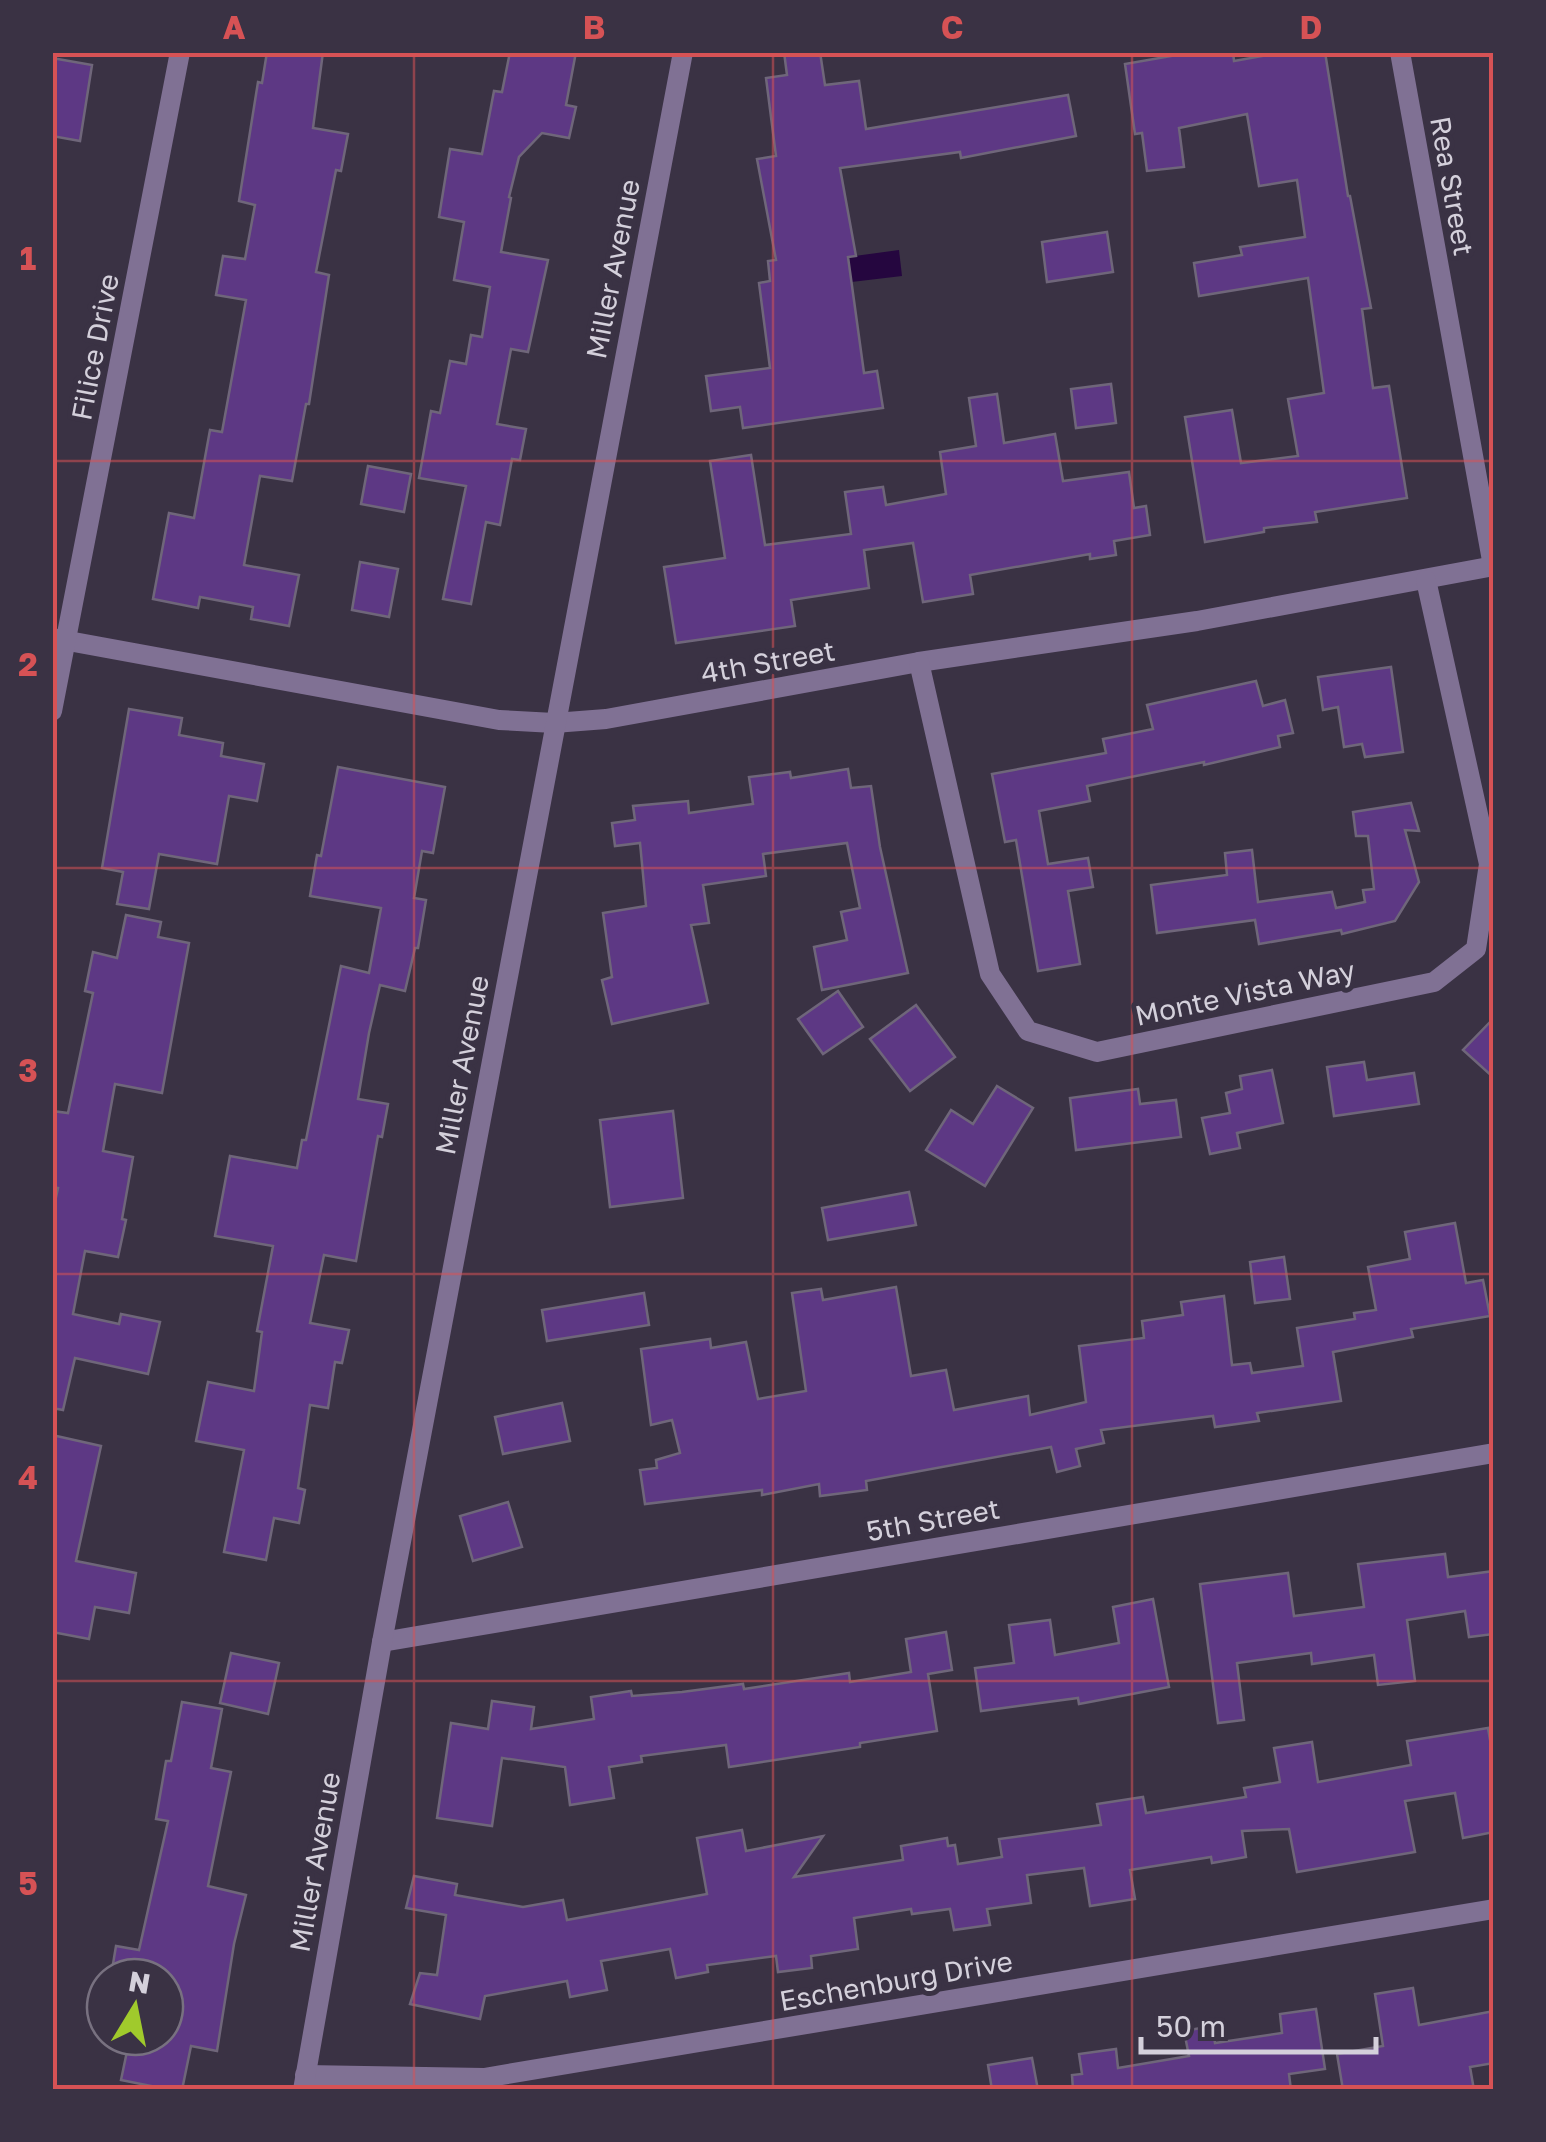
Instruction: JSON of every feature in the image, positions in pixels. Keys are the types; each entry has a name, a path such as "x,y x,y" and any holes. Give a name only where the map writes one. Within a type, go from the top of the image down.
{"street":[{"name":"Filice Drive","path":"52,710 59,640 180,52"},
{"name":"Miller Avenue","path":"304,2082 382,1642 683,52"},
{"name":"Rea Street","path":"1400,52 1493,566"},
{"name":"4th Street","path":"59,640 499,720 554,723 606,719 918,662 1197,622 1493,566"},
{"name":"Monte Vista Way","path":"918,662 990,974 1028,1031 1097,1052 1434,982 1476,948 1489,864 1426,580"},
{"name":"5th Street","path":"382,1642 1494,1453"},
{"name":"Eschenburg Drive","path":"304,2082 484,2078 1494,1909"}],"shaded area":[{"path":"899,250 902,276 843,283 840,258"}],"building":[{"path":"267,52 323,52 313,128 348,134 341,171 336,170 316,272 329,275 309,404 292,481 260,476 244,565 299,575 289,626 251,619 253,607 200,597 198,608 153,599 169,513 194,518 210,430 222,432 246,300 216,295 223,256 245,259 255,205 239,201 258,82 262,83"},
{"path":"510,52 576,52 566,105 576,107 569,138 542,133 519,157 509,197 501,252 548,260 528,352 511,349 497,424 526,429 520,460 512,459 500,525 486,522 471,604 443,599 466,486 419,478 431,411 440,413 450,361 466,364 471,335 482,337 490,287 454,280 464,222 439,217 450,149 482,154 494,91 502,92"},
{"path":"784,52 820,52 825,85 859,81 866,129 1068,95 1076,136 961,158 960,152 840,168 856,256 848,257 864,373 877,371 883,408 743,428 740,407 711,411 706,376 770,368 759,283 770,281 768,261 776,260 757,159 776,156 766,78 787,75"},
{"path":"1194,52 1233,52 1234,61 1285,52 1325,52 1371,308 1362,309 1373,388 1389,386 1407,498 1315,512 1317,522 1264,528 1264,532 1205,542 1185,417 1232,410 1241,463 1298,456 1288,399 1324,393 1308,278 1199,296 1194,263 1242,255 1240,247 1305,237 1297,180 1259,186 1247,114 1179,128 1184,167 1147,171 1142,133 1135,134 1125,64"},
{"path":"52,58 92,65 80,141 52,136"},
{"path":"1107,232 1113,272 1047,282 1042,242"},
{"path":"1111,384 1116,423 1076,428 1071,389"},
{"path":"997,394 1004,443 1055,434 1063,481 1129,472 1134,508 1146,506 1150,535 1114,541 1116,555 1090,559 1090,554 970,575 973,594 923,602 913,543 864,550 869,588 791,600 795,626 676,643 664,567 725,558 710,461 751,455 765,545 851,534 845,492 883,487 886,505 946,494 940,452 976,446 969,398"},
{"path":"368,466 411,474 404,512 361,504"},
{"path":"360,562 398,569 389,617 352,610"},
{"path":"1391,667 1403,752 1365,757 1362,744 1344,747 1338,707 1323,710 1318,677"},
{"path":"1256,681 1263,706 1285,700 1293,733 1278,736 1280,747 1087,786 1090,801 1039,811 1048,864 1088,858 1093,887 1068,891 1080,964 1038,971 1016,840 1005,842 992,774 1106,753 1103,739 1153,729 1147,705"},
{"path":"129,709 182,718 179,735 223,743 221,756 264,764 257,801 229,796 217,864 159,854 149,909 117,904 123,872 102,868"},
{"path":"338,767 445,787 433,853 422,851 414,898 426,900 405,991 380,985 369,1033 358,1099 388,1104 382,1137 378,1136 356,1261 324,1255 310,1323 349,1330 342,1363 335,1362 328,1408 310,1405 298,1488 305,1490 299,1523 274,1518 266,1560 224,1552 244,1450 196,1441 208,1382 254,1391 262,1332 257,1331 273,1246 215,1236 230,1156 297,1168 341,966 369,973 381,908 310,896"},
{"path":"848,769 851,788 871,786 880,847 908,973 822,990 814,947 847,940 841,912 860,908 847,843 763,854 766,876 703,885 709,923 691,925 708,1003 612,1024 602,980 612,977 603,913 646,906 640,843 615,846 612,823 635,820 633,806 688,801 689,813 753,804 749,777 790,772 791,778"},
{"path":"1411,803 1419,831 1405,830 1419,882 1395,921 1342,934 1341,930 1259,944 1255,920 1157,933 1151,885 1227,875 1225,853 1252,850 1258,902 1332,892 1336,908 1365,902 1363,890 1374,889 1368,836 1356,836 1353,812"},
{"path":"126,915 161,922 158,937 189,943 162,1093 115,1084 103,1151 133,1157 122,1219 126,1220 118,1257 85,1251 73,1314 119,1324 121,1314 160,1322 148,1374 75,1358 63,1410 52,1408 52,1216 58,1188 52,1187 52,1111 68,1113 93,993 85,991 93,952 117,958"},
{"path":"838,991 863,1027 823,1054 798,1019"},
{"path":"916,1005 955,1057 910,1091 870,1039"},
{"path":"1494,1018 1494,1078 1463,1050"},
{"path":"1364,1062 1367,1080 1414,1073 1419,1104 1334,1116 1327,1067"},
{"path":"1272,1070 1283,1123 1237,1133 1240,1148 1210,1154 1202,1118 1230,1113 1226,1093 1242,1089 1240,1076"},
{"path":"997,1086 1033,1108 985,1186 926,1150 951,1110 973,1124"},
{"path":"1138,1089 1140,1104 1176,1100 1181,1137 1076,1150 1070,1098"},
{"path":"673,1111 683,1198 610,1207 600,1120"},
{"path":"909,1192 916,1225 828,1240 822,1208"},
{"path":"1455,1223 1466,1283 1483,1280 1490,1316 1411,1329 1413,1337 1333,1352 1341,1401 1257,1413 1259,1421 1215,1427 1213,1416 1101,1430 1104,1443 1076,1449 1080,1466 1057,1472 1051,1447 866,1481 867,1490 820,1496 819,1484 762,1495 762,1490 645,1504 640,1470 657,1468 656,1460 680,1453 672,1420 651,1425 641,1349 710,1339 711,1348 746,1342 758,1399 806,1391 792,1293 821,1289 823,1300 896,1287 911,1376 946,1370 954,1410 1028,1396 1030,1415 1086,1402 1079,1346 1144,1338 1142,1321 1183,1315 1181,1302 1224,1296 1232,1365 1250,1363 1252,1373 1303,1366 1297,1328 1355,1319 1354,1313 1376,1310 1368,1267 1410,1259 1405,1232"},
{"path":"1284,1257 1290,1299 1255,1303 1250,1262"},
{"path":"644,1293 649,1325 547,1341 542,1310"},
{"path":"562,1403 570,1441 503,1454 495,1417"},
{"path":"52,1435 101,1446 76,1561 136,1573 129,1613 95,1607 89,1639 52,1632"},
{"path":"508,1502 522,1547 473,1561 460,1516"},
{"path":"1445,1554 1448,1577 1494,1571 1494,1634 1469,1637 1465,1611 1407,1620 1415,1681 1378,1685 1374,1655 1312,1664 1311,1653 1237,1663 1244,1720 1218,1723 1200,1584 1288,1573 1294,1616 1364,1607 1358,1564"},
{"path":"1153,1599 1169,1687 1079,1704 1078,1698 981,1711 975,1668 1014,1663 1009,1625 1050,1620 1055,1655 1119,1643 1113,1607"},
{"path":"946,1632 952,1670 928,1674 937,1731 729,1767 726,1745 641,1756 642,1762 609,1767 614,1798 570,1805 565,1767 502,1758 492,1826 437,1818 451,1723 488,1729 492,1701 534,1707 531,1729 594,1719 591,1697 631,1691 632,1696 743,1684 744,1689 849,1673 850,1682 911,1672 906,1639"},
{"path":"231,1653 279,1663 268,1714 220,1703"},
{"path":"182,1702 222,1709 211,1768 231,1772 208,1886 246,1895 217,2051 191,2046 182,2090 121,2080 126,2057 185,2057 185,1957 114,1957 116,1946 139,1950 168,1821 156,1819 166,1761 171,1761"},
{"path":"1488,1728 1494,1763 1494,1832 1463,1838 1455,1793 1405,1801 1415,1852 1297,1872 1289,1829 1242,1831 1246,1857 1212,1863 1211,1857 1130,1870 1135,1899 1090,1906 1084,1868 1027,1875 1031,1903 987,1909 990,1925 954,1930 950,1909 912,1914 911,1909 854,1918 858,1949 811,1956 812,1968 778,1972 776,1956 707,1965 708,1972 676,1978 670,1949 601,1961 607,1990 570,1997 567,1981 485,1996 480,2019 410,2004 420,1973 437,1975 446,1915 406,1908 414,1876 457,1884 455,1895 523,1907 563,1900 567,1920 707,1894 697,1838 742,1830 746,1851 823,1836 794,1877 903,1860 901,1846 947,1838 948,1846 955,1845 958,1864 1002,1857 999,1839 1101,1825 1097,1804 1143,1797 1146,1813 1246,1797 1244,1788 1280,1782 1274,1748 1312,1742 1318,1782 1411,1765 1407,1741"},
{"path":"1413,1988 1419,2025 1494,2011 1494,2063 1470,2067 1474,2090 1343,2090 1337,2054 1383,2046 1375,1994"},
{"path":"1316,2009 1325,2069 1289,2074 1291,2090 1073,2090 1072,2075 1082,2074 1079,2054 1116,2049 1118,2068 1189,2056 1184,2031 1212,2026 1215,2043 1282,2033 1280,2014"},
{"path":"1032,2058 1038,2090 992,2090 988,2065"}]}
